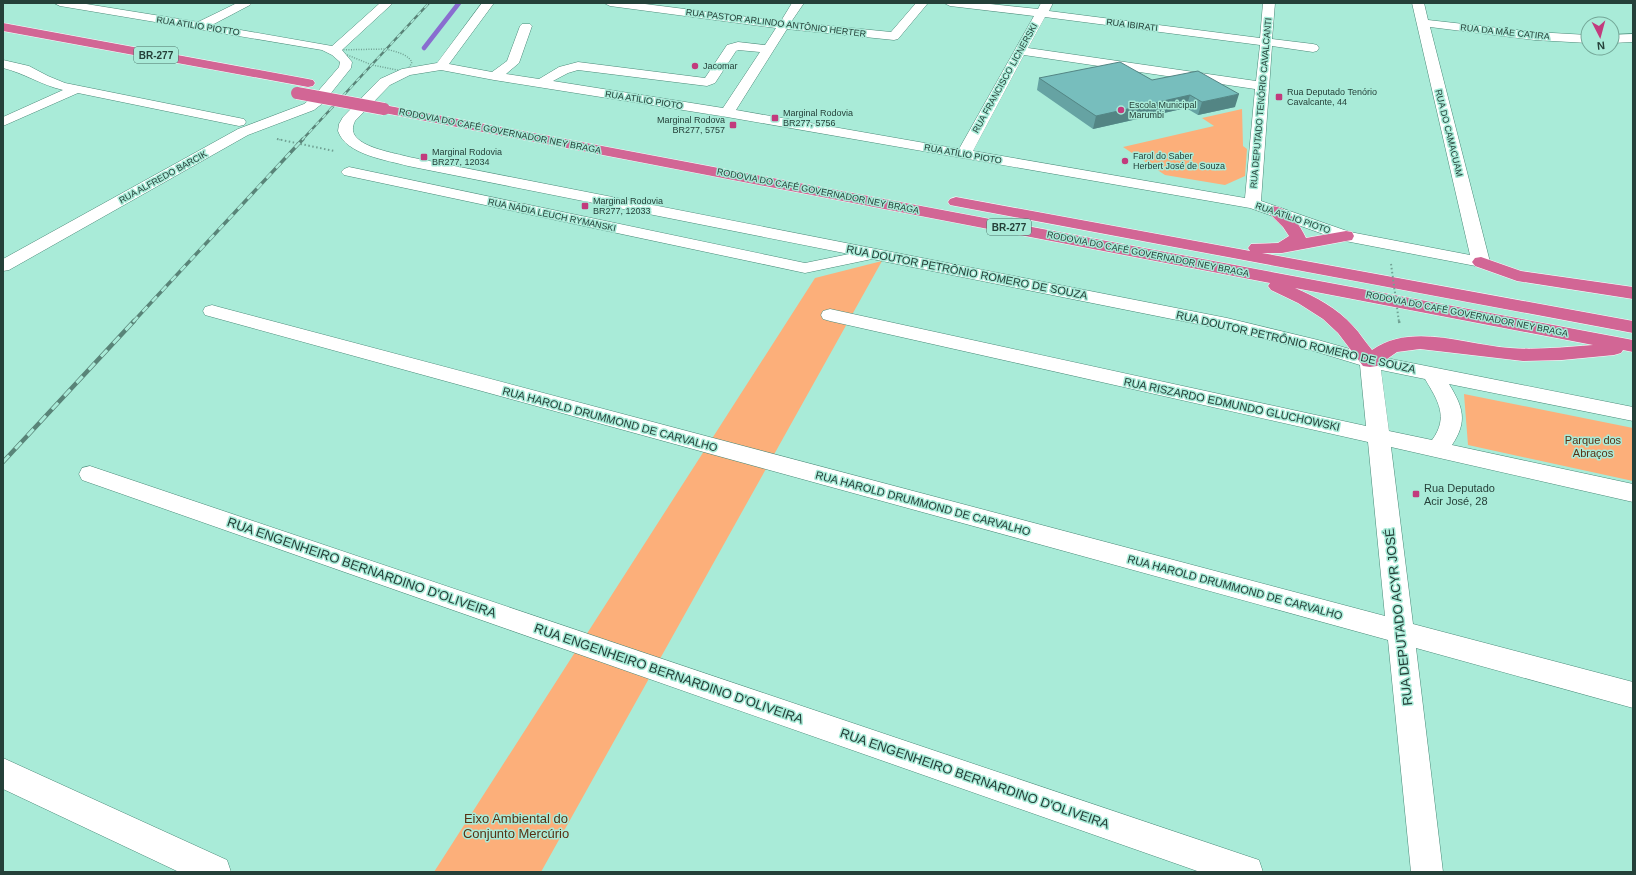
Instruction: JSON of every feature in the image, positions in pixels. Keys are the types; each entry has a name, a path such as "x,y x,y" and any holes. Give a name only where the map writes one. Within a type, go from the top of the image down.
{"highway":[{"name":"RODOVIA DO CAFÉ GOVERNADOR NEY BRAGA","path":"3,27 308,83 389,104 1240,271 1633,346"},
{"name":"RODOVIA DO CAFÉ GOVERNADOR NEY BRAGA","path":"3,39 298,93 389,104 936,198 1633,327"},
{"path":"1274,210 1290,224 1298,238 1282,248"},
{"path":"1148,237 1258,248 1282,248 1346,236"},
{"path":"1481,262 1517,276 1633,292"},
{"path":"1240,271 1309,301 1327,313 1344,328 1370,361 1391,347 1410,343 1435,344 1487,352 1535,355 1633,346"}],"street":[{"name":"RUA ATILIO PIOTTO","path":"60,3 312,44 335,50"},
{"path":"200,26 246,3"},
{"path":"335,50 387,3"},
{"path":"441,66 488,3"},
{"name":"RUA PASTOR ARLINDO ANTÔNIO HERTER","path":"610,3 784,25 894,36 922,3"},
{"path":"727,113 798,3"},
{"name":"RUA IBIRATI","path":"950,3 1044,8 1313,48"},
{"name":"RUA DEPUTADO TENÓRIO CAVALCANTI","path":"1253,204 1269,3"},
{"name":"RUA DO CAMACUAM","path":"1418,3 1481,262"},
{"path":"124,13 141,6"},
{"name":"RUA FRANCISCO LICNERSKI","path":"964,154 1044,8"},
{"name":"RUA DA MÃE CATIRA","path":"1423,23 1535,36 1580,39"},
{"path":"494,76 513,63 526,26"},
{"path":"1620,39 1633,38"},
{"path":"542,84 554,75 570,67 578,66 707,82 710,80 731,48 738,46 769,49"},
{"name":"RUA ALFREDO BARCIK","path":"3,266 241,127 298,112 309,107 324,94 345,68 346,62 335,50"},
{"path":"1020,51 1262,86"},
{"path":"3,64 24,69 50,82 76,89 241,127"},
{"name":"RUA DOUTOR PETRÔNIO ROMERO DE SOUZA","path":"441,66 407,72 385,82 348,120 345,127 346,134 353,142 367,149 385,155 1227,324 1276,335 1370,361 1633,414"},
{"name":"RUA ATÍLIO PIOTO","path":"441,66 542,84 727,113 1253,204 1346,236 1481,262"},
{"path":"3,122 76,89"},
{"name":"RUA NÁDIA LEUCH RYMANSKI","path":"349,172 805,268 874,254"},
{"name":"RUA HAROLD DRUMMOND DE CARVALHO","path":"212,311 1633,695"},
{"name":"RUA RISZARDO EDMUNDO GLUCHOWSKI","path":"830,316 1633,493"},
{"name":"RUA DEPUTADO ACYR JOSÉ","path":"1370,361 1428,872"},
{"path":"1433,374 1446,396 1452,413 1452,425 1447,436 1437,450"},
{"name":"RUA ENGENHEIRO BERNARDINO D'OLIVEIRA","path":"90,474 1247,872"},
{"path":"3,773 215,872"}],"path":[{"path":"386,49 406,55 412,62 407,72 372,65 335,50 386,49"},
{"path":"241,127 330,149 342,154 347,159 349,172"},
{"path":"1391,264 1400,326"}],"green space":[{"path":"1242,109 1243,146 1247,149 1245,176 1225,185 1165,175 1123,147 1214,126 1202,118"},
{"name":"Eixo Ambiental do Conjunto Mercúrio","path":"882,261 541,872 434,872 815,278"},
{"name":"Parque dos Abraços","path":"1464,394 1633,428 1633,481 1468,445"}],"building":[{"path":"1120,62 1152,80 1198,71 1239,94 1202,102 1190,95 1096,116 1039,78"}],"waterway":[{"path":"424,48 459,3"}],"railway":[{"path":"302,140 429,3"},
{"path":"133,322 303,139"},
{"path":"3,462 134,321"}],"place":[{"name":"Jacomar","path":"695,66"},
{"name":"Rua Deputado Tenório Cavalcante, 44","path":"1279,97"},
{"name":"Escola Municipal Marumbi","path":"1121,110"},
{"name":"Marginal Rodovia BR277, 5756","path":"775,118"},
{"name":"Marginal Rodova BR277, 5757","path":"733,125"},
{"name":"Marginal Rodovia BR277, 12034","path":"424,157"},
{"name":"Farol do Saber Herbert José de Souza","path":"1125,161"},
{"name":"Marginal Rodovia BR277, 12033","path":"585,206"},
{"name":"Rua Deputado Acir José, 28","path":"1416,494"}]}
